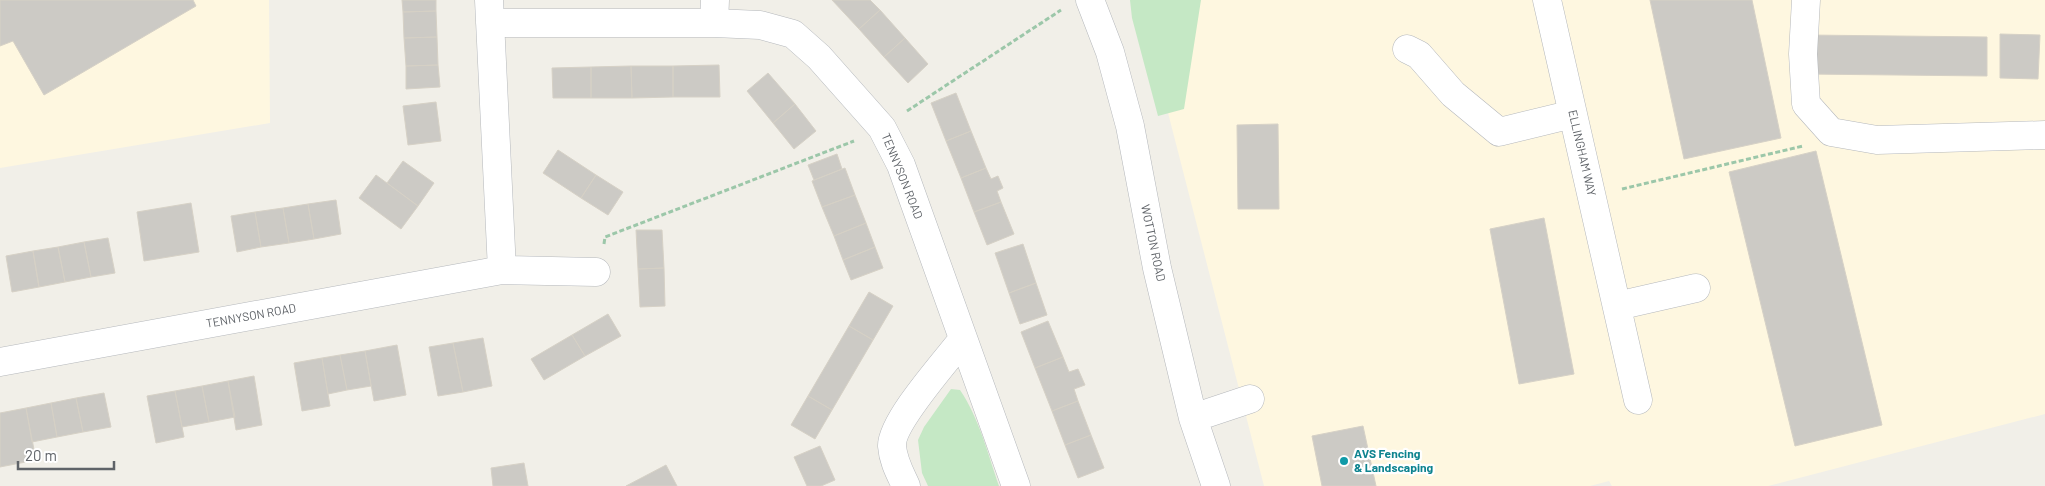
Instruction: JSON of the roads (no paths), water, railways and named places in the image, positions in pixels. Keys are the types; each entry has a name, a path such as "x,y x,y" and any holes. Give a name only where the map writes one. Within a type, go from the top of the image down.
{"street":[{"name":"ELLINGHAM WAY","path":"1548,0 1638,400"},
{"path":"1806,0 1803,54 1806,104 1830,132 1877,140 2045,135"},
{"name":"WOTTON ROAD","path":"1079,3 1110,52 1130,126 1157,268 1194,418 1216,486"},
{"name":"TENNYSON ROAD","path":"502,270 490,12 714,12 793,34 819,57 882,128 901,166 1016,486"},
{"path":"1407,49 1419,55 1452,94 1499,132 1573,114"},
{"name":"TENNYSON ROAD","path":"0,362 502,270 596,272"},
{"path":"1617,306 1696,288"},
{"path":"906,486 895,464 892,444 904,414 963,339"},
{"path":"1194,418 1250,399"}],"place":[{"name":"AVS Fencing & Landscaping","path":"1344,461"}]}
